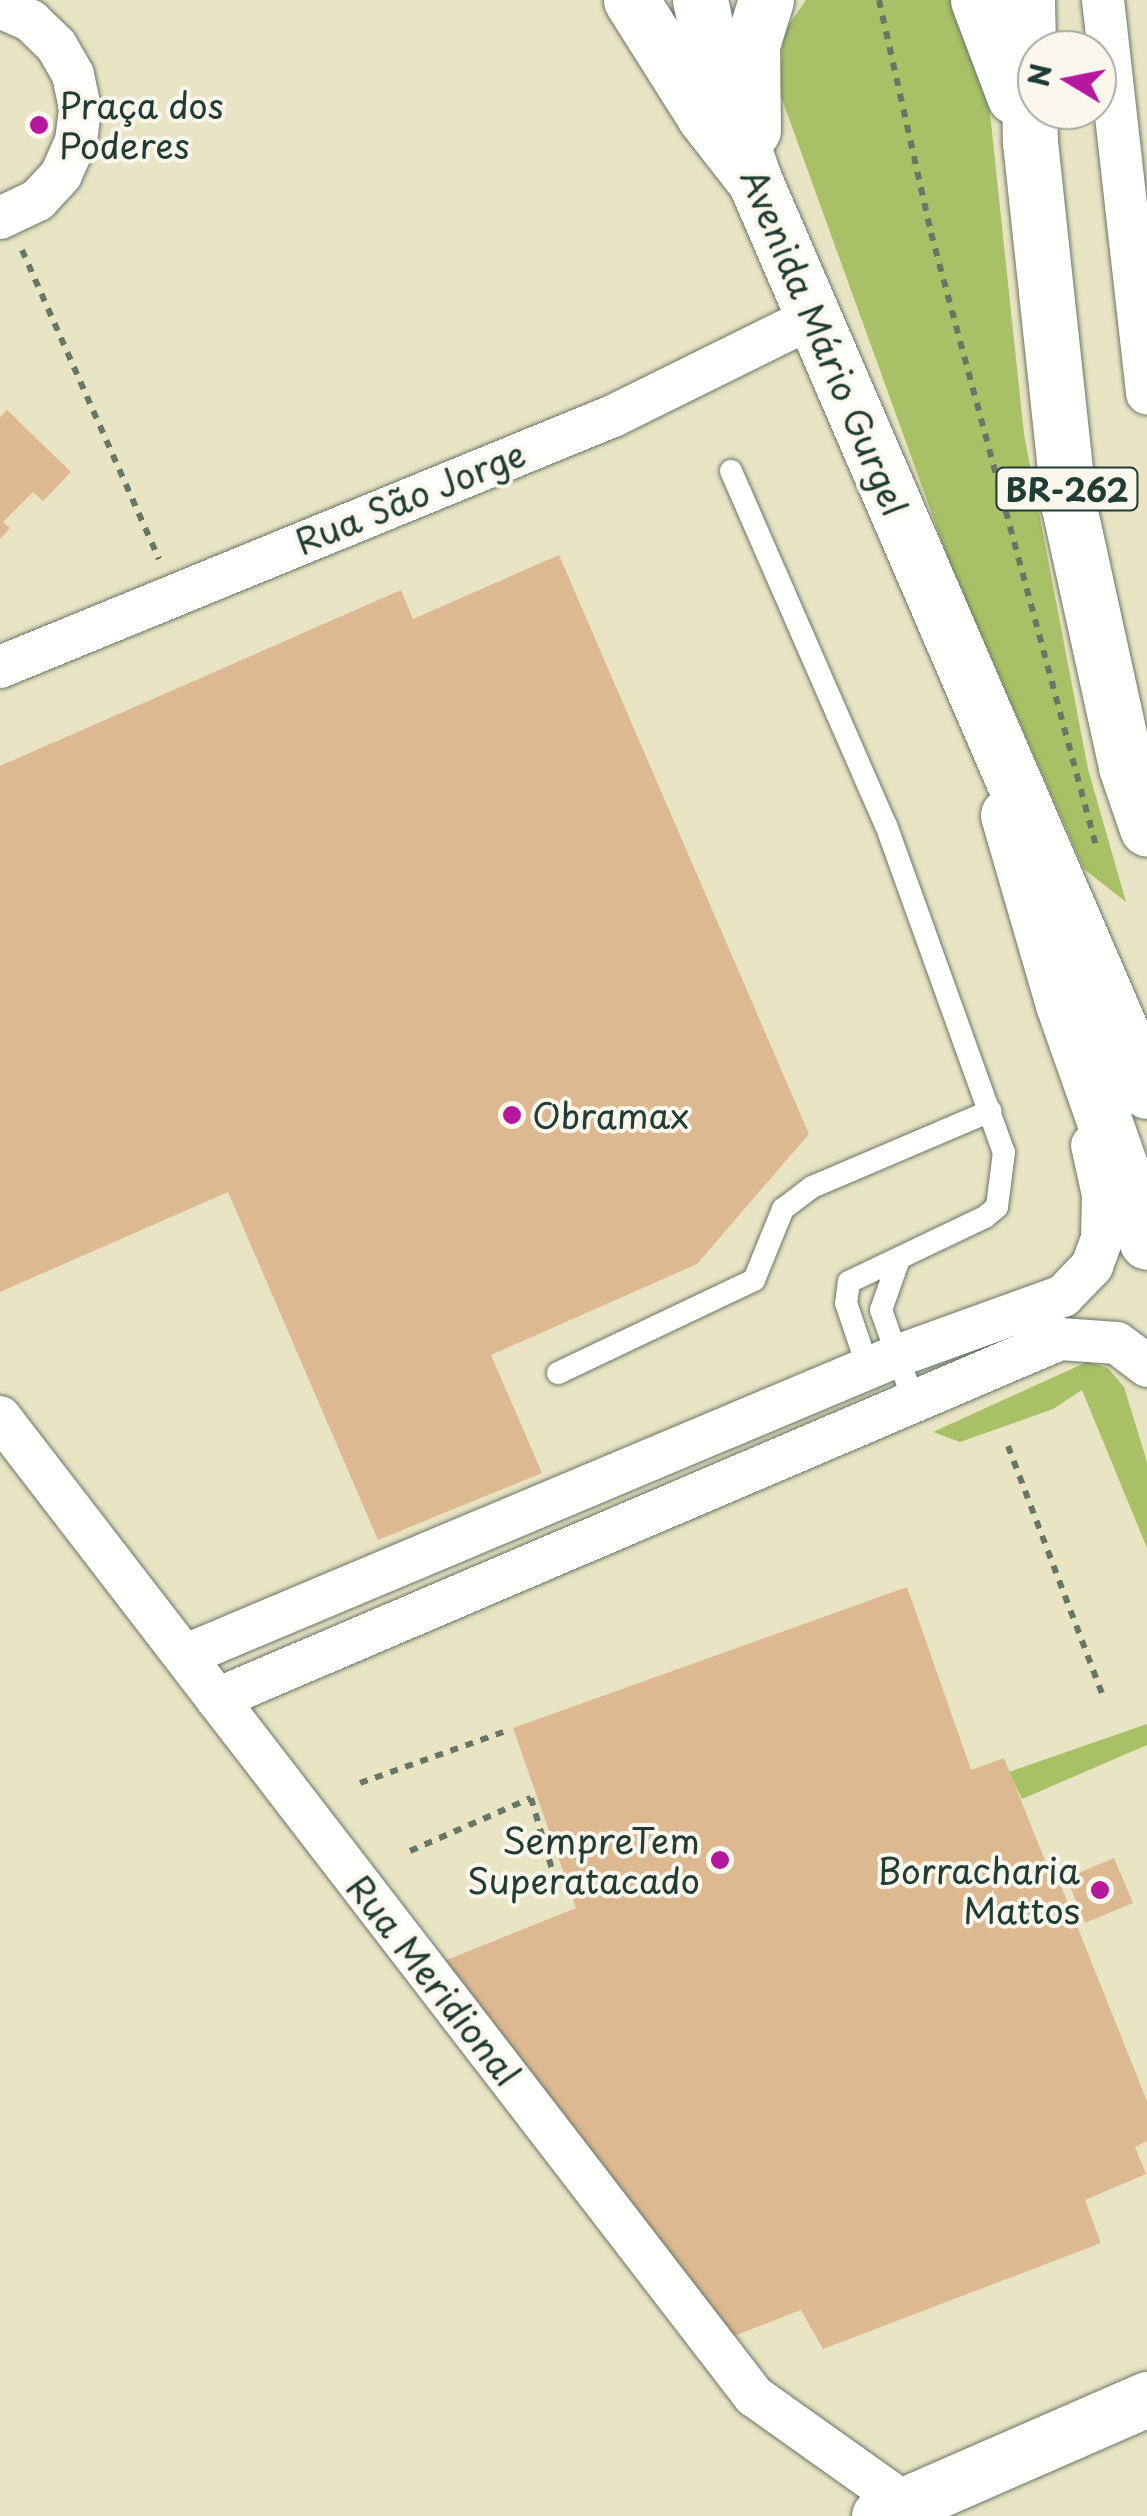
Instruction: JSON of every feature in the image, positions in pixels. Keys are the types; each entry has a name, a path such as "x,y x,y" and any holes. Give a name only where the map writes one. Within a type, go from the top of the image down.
{"main road":[{"path":"630,0 704,116 754,179"},
{"name":"Avenida Mário Gurgel","path":"700,0 714,64 754,179 1147,1091"},
{"path":"754,179 752,45 766,0"},
{"path":"978,0 1030,142"},
{"name":"BR-262","path":"1026,0 1030,142 1069,507 1126,767 1147,828"},
{"name":"Avenida Mário Gurgel","path":"967,678 1051,962 1147,1242"},
{"path":"898,2512 1147,2399"}],"street":[{"path":"1103,0 1147,394"},
{"path":"0,7 32,21 56,45 73,75 80,109 76,141 62,175 38,200 4,218"},
{"name":"Rua São Jorge","path":"0,668 174,592 613,416 815,316"},
{"path":"186,1655 883,1362 1050,1303 1080,1281 1098,1252 1103,1195 1051,962"},
{"path":"217,1699 913,1399 1075,1336 1117,1343 1147,1366"},
{"name":"Rua Meridional","path":"0,1416 754,2396 898,2512"}],"lane":[{"path":"731,471 886,825 1004,1152 996,1208 849,1282 846,1303 883,1362 913,1399"},
{"path":"558,1372 754,1280 783,1209 812,1188 990,1111"},
{"path":"883,1362 882,1310 899,1258"}],"path":[{"path":"880,0 931,233 1100,860"},
{"path":"4,218 174,592"},
{"path":"1008,1446 1102,1696"},
{"path":"360,1783 506,1731"},
{"path":"410,1851 531,1798 554,1876"}],"green space":[{"path":"806,0 957,0 983,47 1024,434 1088,769 1126,902 1084,869 950,564 779,91 784,32"},
{"path":"1087,1362 1108,1368 1124,1387 1147,1462 1147,1548 1082,1390 1053,1409 960,1442 933,1432"},
{"path":"1147,1724 1147,1745 1022,1799 1009,1772"}],"building":[{"path":"7,410 71,472 43,501 33,492 3,522 10,528 0,539 0,417"},
{"path":"559,555 809,1134 697,1264 491,1355 542,1473 378,1540 228,1192 0,1292 0,766 401,590 413,619"},
{"path":"907,1587 971,1770 1004,1758 1052,1878 1057,1876 1147,2101 1147,2141 1135,2147 1146,2174 1085,2200 1101,2243 823,2349 801,2310 731,2337 444,1961 576,1908 513,1728"},
{"name":"Borracharia Mattos","path":"1114,1858 1133,1903 1085,1923 1067,1878"}],"place":[{"name":"Praça dos Poderes","path":"39,125"},
{"name":"Obramax","path":"512,1115"},
{"name":"SempreTem Superatacado","path":"720,1860"},
{"name":"Borracharia Mattos","path":"1100,1890"}]}
